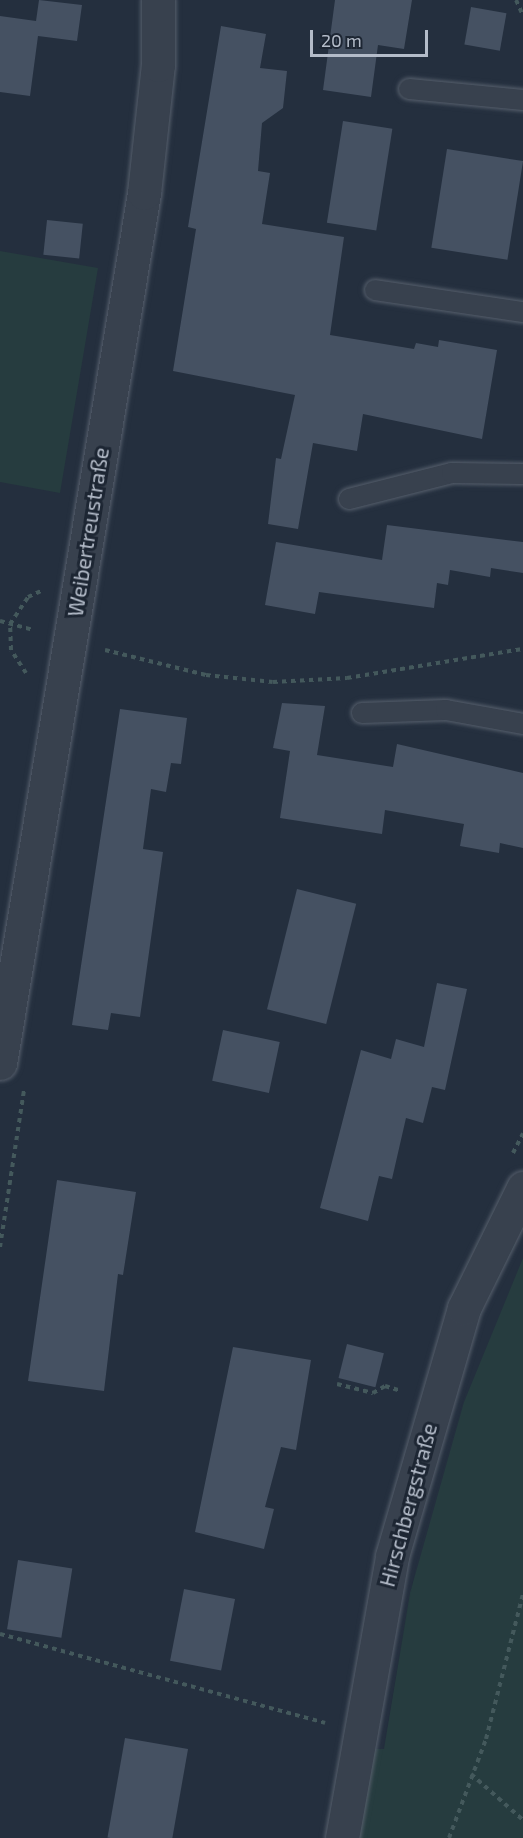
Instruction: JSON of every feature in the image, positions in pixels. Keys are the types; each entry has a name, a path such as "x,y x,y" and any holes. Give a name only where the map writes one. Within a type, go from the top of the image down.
{"street":[{"name":"Weibertreustraße","path":"0,1063 144,193 158,65 158,0"},
{"name":"Hirschbergstraße","path":"342,1838 358,1732 392,1556 464,1308 523,1188"}],"lane":[{"path":"409,89 523,100"},
{"path":"375,290 523,312"},
{"path":"349,499 452,473 523,474"},
{"path":"362,713 400,707 446,710 523,724"}],"path":[{"path":"516,0 523,16"},
{"path":"112,652 206,675 273,682 347,678 523,650"},
{"path":"337,1384 373,1393 385,1386 413,1395"},
{"path":"449,1838 471,1774 523,1594"},
{"path":"0,1634 358,1732"},
{"path":"471,1774 523,1820"}],"green space":[{"path":"0,251 98,268 60,493 0,482"},
{"path":"523,1258 523,1838 357,1838 372,1749 384,1749 410,1593 464,1402"}],"building":[{"path":"39,0 82,5 77,41 38,36 30,96 0,92 0,16 36,21"},
{"path":"335,0 412,0 404,49 378,45 371,97 323,90"},
{"path":"471,7 506,13 500,51 464,44"},
{"path":"221,26 266,34 260,68 287,71 283,108 262,123 258,171 270,173 262,224 344,237 330,335 414,349 416,343 438,347 439,340 497,350 482,439 363,414 357,451 313,443 298,529 268,524 276,458 281,459 295,395 173,371 196,229 188,227"},
{"path":"343,121 392,129 376,231 327,223"},
{"path":"447,149 523,161 507,260 431,248"},
{"path":"47,220 83,224 79,259 43,255"},
{"path":"387,525 523,542 523,573 491,568 490,577 450,570 448,585 437,583 434,608 319,592 315,614 265,605 276,542 382,560"},
{"path":"282,703 325,706 317,755 393,767 397,744 523,773 523,848 500,843 499,853 460,846 464,824 385,810 382,834 280,818 290,751 273,748"},
{"path":"120,709 187,718 181,764 171,763 166,792 151,789 143,849 163,852 140,1017 111,1013 108,1030 72,1025"},
{"path":"297,889 356,904 326,1024 267,1009"},
{"path":"437,983 467,989 445,1090 432,1087 423,1123 406,1118 392,1179 379,1176 368,1221 320,1208 361,1050 391,1059 396,1039 424,1047"},
{"path":"223,1030 280,1042 269,1093 212,1081"},
{"path":"57,1180 136,1192 123,1275 118,1274 104,1391 28,1381"},
{"path":"347,1344 384,1353 375,1387 339,1378"},
{"path":"233,1347 311,1360 296,1450 281,1447 265,1507 274,1509 264,1549 195,1532"},
{"path":"18,1560 72,1569 61,1638 7,1629"},
{"path":"184,1589 235,1599 221,1671 170,1661"},
{"path":"125,1738 188,1749 172,1838 107,1837"}]}
